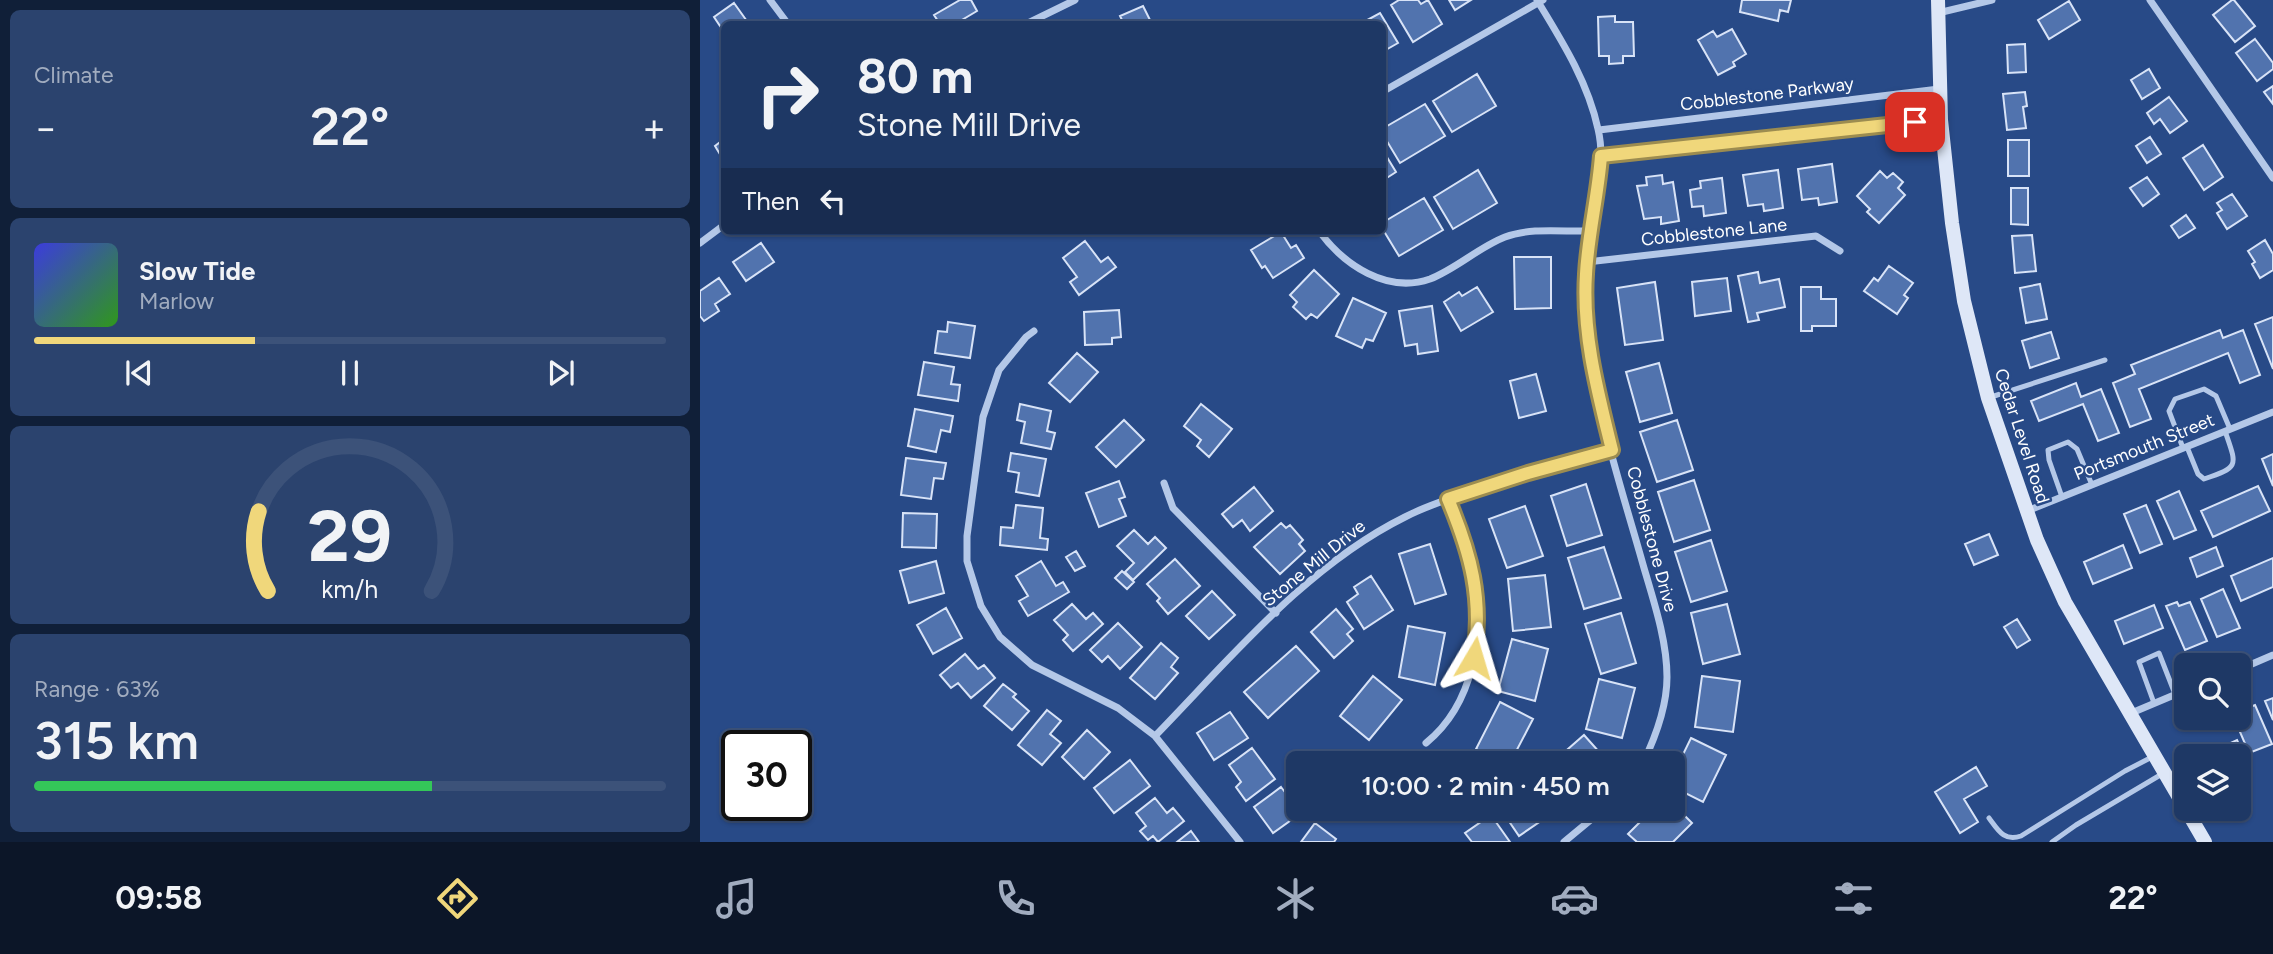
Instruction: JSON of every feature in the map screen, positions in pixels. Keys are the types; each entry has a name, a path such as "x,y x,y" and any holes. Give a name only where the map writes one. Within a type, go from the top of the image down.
{"main road":[{"name":"Cedar Level Road","path":"1938,6 1941,120 1958,264 1987,398 2026,512 2065,602 2205,842"}],"street":[{"path":"770,0 786,21"},
{"path":"1032,21 1075,0"},
{"path":"1938,6 1993,0"},
{"path":"2150,0 2273,178"},
{"path":"1386,90 1540,1"},
{"name":"Cobblestone Drive","path":"1540,1 1581,77 1598,130 1601,156 1587,262 1586,318 1590,354 1612,450 1653,600 1665,655 1667,691 1661,719 1648,751"},
{"name":"Cobblestone Parkway","path":"1598,130 1939,89"},
{"path":"1601,156 1941,120"},
{"path":"700,243 721,227"},
{"path":"1323,235 1330,245 1361,271 1401,285 1430,279 1505,237 1527,232 1591,231"},
{"name":"Cobblestone Lane","path":"1587,262 1816,236 1840,251"},
{"path":"1034,331 999,370 983,417 967,536 967,561 972,584 992,626 1014,650 1048,674 1118,708 1155,736 1240,842"},
{"name":"Portsmouth Street","path":"2026,512 2273,412"},
{"name":"Stone Mill Drive","path":"1155,736 1276,613 1340,558 1377,533 1405,516 1448,499 1612,450"},
{"path":"1164,483 1174,508 1276,613"},
{"path":"1426,743 1450,720 1459,704 1474,658 1478,631 1474,576 1465,541 1448,499"},
{"path":"2251,664 2273,655"},
{"path":"2129,714 2174,694"},
{"path":"1564,842 1589,821"}],"lane":[{"path":"1987,398 2105,360"},
{"path":"2204,389 2216,396 2234,464 2229,471 2204,480 2185,448 2169,411 2175,399 2204,389"},
{"path":"2062,497 2048,450 2068,442 2077,449 2092,485"},
{"path":"2154,703 2139,662 2159,653 2174,691"},
{"path":"1989,818 2000,834 2007,838 2021,836 2154,756"},
{"path":"2052,842 2165,773"}],"building":[{"path":"960,0 971,0 977,11 960,21 938,21 934,15"},
{"path":"1399,0 1418,0 1421,4 1428,0 1442,24 1413,42 1391,5"},
{"path":"1449,0 1471,0 1455,10"},
{"path":"1742,0 1791,0 1788,12 1780,10 1778,21 1740,12"},
{"path":"2232,0 2255,26 2235,42 2213,15"},
{"path":"2069,1 2080,20 2049,39 2038,20"},
{"path":"734,3 747,21 721,21 721,28 714,17"},
{"path":"1143,6 1150,21 1122,21 1120,16"},
{"path":"1380,13 1385,21 1365,21"},
{"path":"1615,16 1615,22 1633,22 1634,56 1623,56 1623,63 1609,64 1609,56 1599,56 1598,17"},
{"path":"1386,23 1398,43 1386,50"},
{"path":"1732,29 1746,54 1733,62 1735,66 1718,75 1698,40 1713,31 1717,37"},
{"path":"2255,39 2273,63 2273,69 2257,81 2236,53"},
{"path":"2025,44 2026,72 2008,73 2007,45"},
{"path":"2149,69 2160,88 2142,99 2131,80"},
{"path":"1477,74 1496,106 1452,132 1433,101"},
{"path":"2273,86 2273,104 2264,92"},
{"path":"2025,92 2027,106 2023,107 2026,128 2007,130 2003,94"},
{"path":"2169,97 2187,121 2170,133 2160,119 2154,124 2147,113"},
{"path":"1425,104 1445,136 1400,163 1386,140 1386,127"},
{"path":"2150,137 2161,154 2147,163 2136,146"},
{"path":"2008,140 2029,140 2029,176 2008,176"},
{"path":"721,141 721,156 715,146"},
{"path":"2203,145 2223,177 2204,190 2183,158"},
{"path":"1386,156 1396,172 1386,178"},
{"path":"1832,164 1837,202 1819,205 1818,198 1802,200 1798,169"},
{"path":"1478,170 1497,203 1453,229 1434,197"},
{"path":"1778,170 1783,208 1764,211 1763,204 1748,206 1743,175"},
{"path":"1880,171 1887,178 1893,173 1903,182 1898,188 1905,195 1879,223 1867,212 1870,209 1857,196"},
{"path":"1662,175 1663,184 1673,182 1679,221 1661,224 1661,217 1644,219 1637,186 1647,185 1646,177"},
{"path":"2147,177 2159,194 2143,206 2130,188"},
{"path":"1722,178 1726,213 1704,216 1703,206 1692,207 1690,190 1701,188 1700,181"},
{"path":"2011,188 2028,188 2028,225 2011,224"},
{"path":"2232,194 2247,216 2227,229 2217,213 2222,210 2217,203"},
{"path":"1424,198 1443,230 1399,256 1386,235 1386,221"},
{"path":"2186,215 2195,228 2179,238 2171,226"},
{"path":"1276,235 1283,235 1291,248 1296,245 1304,258 1273,278 1265,266 1262,268 1251,250"},
{"path":"2032,235 2036,271 2015,273 2012,236"},
{"path":"2265,240 2273,254 2273,270 2260,278 2248,251"},
{"path":"1085,241 1101,262 1108,257 1116,267 1079,295 1070,282 1077,277 1063,258"},
{"path":"761,243 774,262 746,281 733,262"},
{"path":"1514,257 1551,257 1551,308 1515,309"},
{"path":"1889,266 1913,283 1904,295 1908,298 1897,314 1864,291 1874,278 1878,281"},
{"path":"1314,270 1339,294 1317,318 1311,314 1306,319 1293,307 1297,302 1290,295"},
{"path":"1758,272 1760,283 1779,279 1785,307 1757,313 1759,320 1748,322 1738,276"},
{"path":"719,278 730,294 715,304 719,311 704,321 700,316 700,291"},
{"path":"1727,278 1731,311 1695,316 1692,282"},
{"path":"1655,282 1663,340 1625,345 1617,288"},
{"path":"2040,284 2047,319 2026,323 2020,288"},
{"path":"1477,287 1493,312 1461,331 1444,302 1459,292 1462,296"},
{"path":"1801,287 1821,287 1821,299 1836,299 1836,326 1812,326 1812,331 1801,331"},
{"path":"1353,298 1386,313 1373,341 1366,339 1362,348 1336,336"},
{"path":"1432,306 1438,351 1418,354 1417,344 1405,346 1399,311"},
{"path":"1119,310 1121,337 1112,338 1112,344 1085,345 1084,312"},
{"path":"2273,317 2273,369 2255,324"},
{"path":"948,322 975,326 970,358 935,353 938,331 947,332"},
{"path":"2220,330 2223,338 2243,330 2260,375 2240,383 2228,353 2139,389 2151,419 2130,427 2113,383 2135,374 2131,365"},
{"path":"2051,332 2059,358 2030,368 2022,341"},
{"path":"1077,353 1098,372 1070,402 1049,383"},
{"path":"924,362 954,367 951,384 960,385 958,401 918,395"},
{"path":"1659,363 1672,413 1640,422 1626,372"},
{"path":"1536,374 1546,411 1519,418 1510,381"},
{"path":"2076,383 2081,397 2101,389 2119,433 2098,441 2083,404 2039,421 2031,401"},
{"path":"1020,404 1051,411 1047,431 1055,433 1051,449 1021,443 1025,422 1017,420"},
{"path":"1201,404 1232,429 1209,457 1197,446 1201,440 1184,426"},
{"path":"915,409 953,416 950,432 941,430 936,452 908,446"},
{"path":"1124,420 1144,440 1116,467 1096,447"},
{"path":"1677,420 1693,470 1657,482 1640,432"},
{"path":"1011,453 1046,459 1039,496 1016,492 1019,473 1008,471"},
{"path":"2273,454 2273,486 2262,459"},
{"path":"906,458 946,463 943,479 934,478 931,499 901,495"},
{"path":"1694,480 1710,530 1674,542 1658,492"},
{"path":"1119,481 1125,497 1119,499 1126,516 1099,527 1086,493"},
{"path":"1586,484 1602,535 1567,546 1551,496"},
{"path":"2258,486 2270,511 2213,537 2201,511"},
{"path":"1254,487 1273,511 1250,531 1242,520 1233,527 1222,514"},
{"path":"2179,491 2196,530 2174,539 2157,501"},
{"path":"1016,505 1043,508 1040,538 1048,539 1047,550 1000,545 1001,527 1013,528"},
{"path":"2146,505 2162,544 2140,553 2124,514"},
{"path":"1525,506 1543,556 1507,568 1489,519"},
{"path":"903,513 937,514 936,548 902,547"},
{"path":"1281,523 1286,528 1290,525 1303,540 1299,544 1305,551 1280,574 1254,547"},
{"path":"1134,530 1148,544 1155,537 1166,548 1133,580 1125,572 1134,563 1117,546"},
{"path":"1989,534 1998,555 1974,565 1965,544"},
{"path":"1711,540 1727,591 1691,602 1675,552"},
{"path":"1430,544 1446,594 1415,604 1399,554"},
{"path":"2123,545 2132,568 2093,584 2084,562"},
{"path":"1604,547 1621,598 1584,609 1568,558"},
{"path":"2216,547 2223,566 2197,577 2190,558"},
{"path":"1076,551 1085,566 1075,571 1066,557"},
{"path":"2273,558 2273,587 2241,601 2231,576"},
{"path":"1175,559 1200,586 1168,614 1157,601 1160,598 1147,584"},
{"path":"936,561 944,593 909,603 900,571"},
{"path":"1041,561 1056,586 1063,582 1069,592 1028,616 1019,601 1028,596 1016,576"},
{"path":"1122,571 1134,582 1127,589 1115,578"},
{"path":"1545,575 1551,627 1513,631 1508,579"},
{"path":"1371,576 1393,610 1364,629 1347,602 1358,594 1354,587"},
{"path":"2223,589 2240,628 2217,637 2201,599"},
{"path":"1212,591 1235,615 1209,639 1186,616"},
{"path":"2177,602 2179,606 2190,602 2207,641 2185,650 2166,606"},
{"path":"1072,604 1086,619 1093,613 1103,624 1073,651 1063,640 1068,635 1054,620"},
{"path":"1727,604 1740,654 1703,664 1691,613"},
{"path":"2154,605 2163,628 2124,644 2115,621"},
{"path":"946,608 962,638 933,654 917,625"},
{"path":"1336,609 1353,629 1347,634 1353,641 1334,658 1311,632"},
{"path":"1621,613 1636,663 1601,674 1585,624"},
{"path":"2017,619 2030,640 2017,648 2004,627"},
{"path":"1118,623 1142,647 1120,669 1108,656 1102,662 1090,650"},
{"path":"1408,626 1445,633 1435,685 1399,677"},
{"path":"1512,639 1548,649 1535,701 1498,691"},
{"path":"1161,643 1178,658 1171,667 1178,673 1155,699 1130,678"},
{"path":"1296,646 1319,671 1268,718 1244,692"},
{"path":"965,654 978,669 984,665 995,678 971,698 958,683 951,688 940,675"},
{"path":"1373,676 1402,700 1369,740 1340,716"},
{"path":"1702,676 1740,681 1733,732 1695,727"},
{"path":"1599,679 1635,688 1622,738 1586,729"},
{"path":"1003,684 1016,694 1013,697 1029,711 1012,730 984,706"},
{"path":"2273,698 2273,720 2265,701"},
{"path":"1500,702 1533,719 1516,751 1476,749"},
{"path":"2255,705 2272,744 2251,752 2251,744 2245,744 2239,730 2251,730 2251,707"},
{"path":"1047,710 1061,721 1050,734 1061,743 1042,765 1018,745"},
{"path":"1230,712 1248,738 1214,760 1197,733"},
{"path":"1087,730 1110,752 1084,779 1062,757"},
{"path":"1584,735 1598,751 1566,751"},
{"path":"1691,738 1726,755 1703,802 1685,793 1685,751"},
{"path":"1252,748 1275,779 1246,801 1236,787 1241,782 1229,765"},
{"path":"1130,760 1150,786 1114,813 1094,788"},
{"path":"1976,767 1987,786 1964,799 1978,822 1960,833 1935,792"},
{"path":"1281,787 1286,794 1286,821 1290,821 1273,833 1254,807"},
{"path":"1155,798 1167,813 1173,808 1184,821 1158,842 1153,836 1148,840 1140,831 1146,826 1136,813"},
{"path":"1685,816 1692,823 1673,842 1637,842 1628,834 1641,821 1685,821"},
{"path":"1482,821 1495,821 1510,842 1472,842 1465,833"},
{"path":"1509,821 1541,821 1519,836"},
{"path":"1315,823 1336,839 1334,842 1301,842"},
{"path":"1191,831 1199,842 1177,842"}],"route":[{"path":"1474,658 1478,631 1474,576 1465,541 1448,499 1612,450 1595,383 1586,318 1585,278 1601,156 1915,122"}]}
